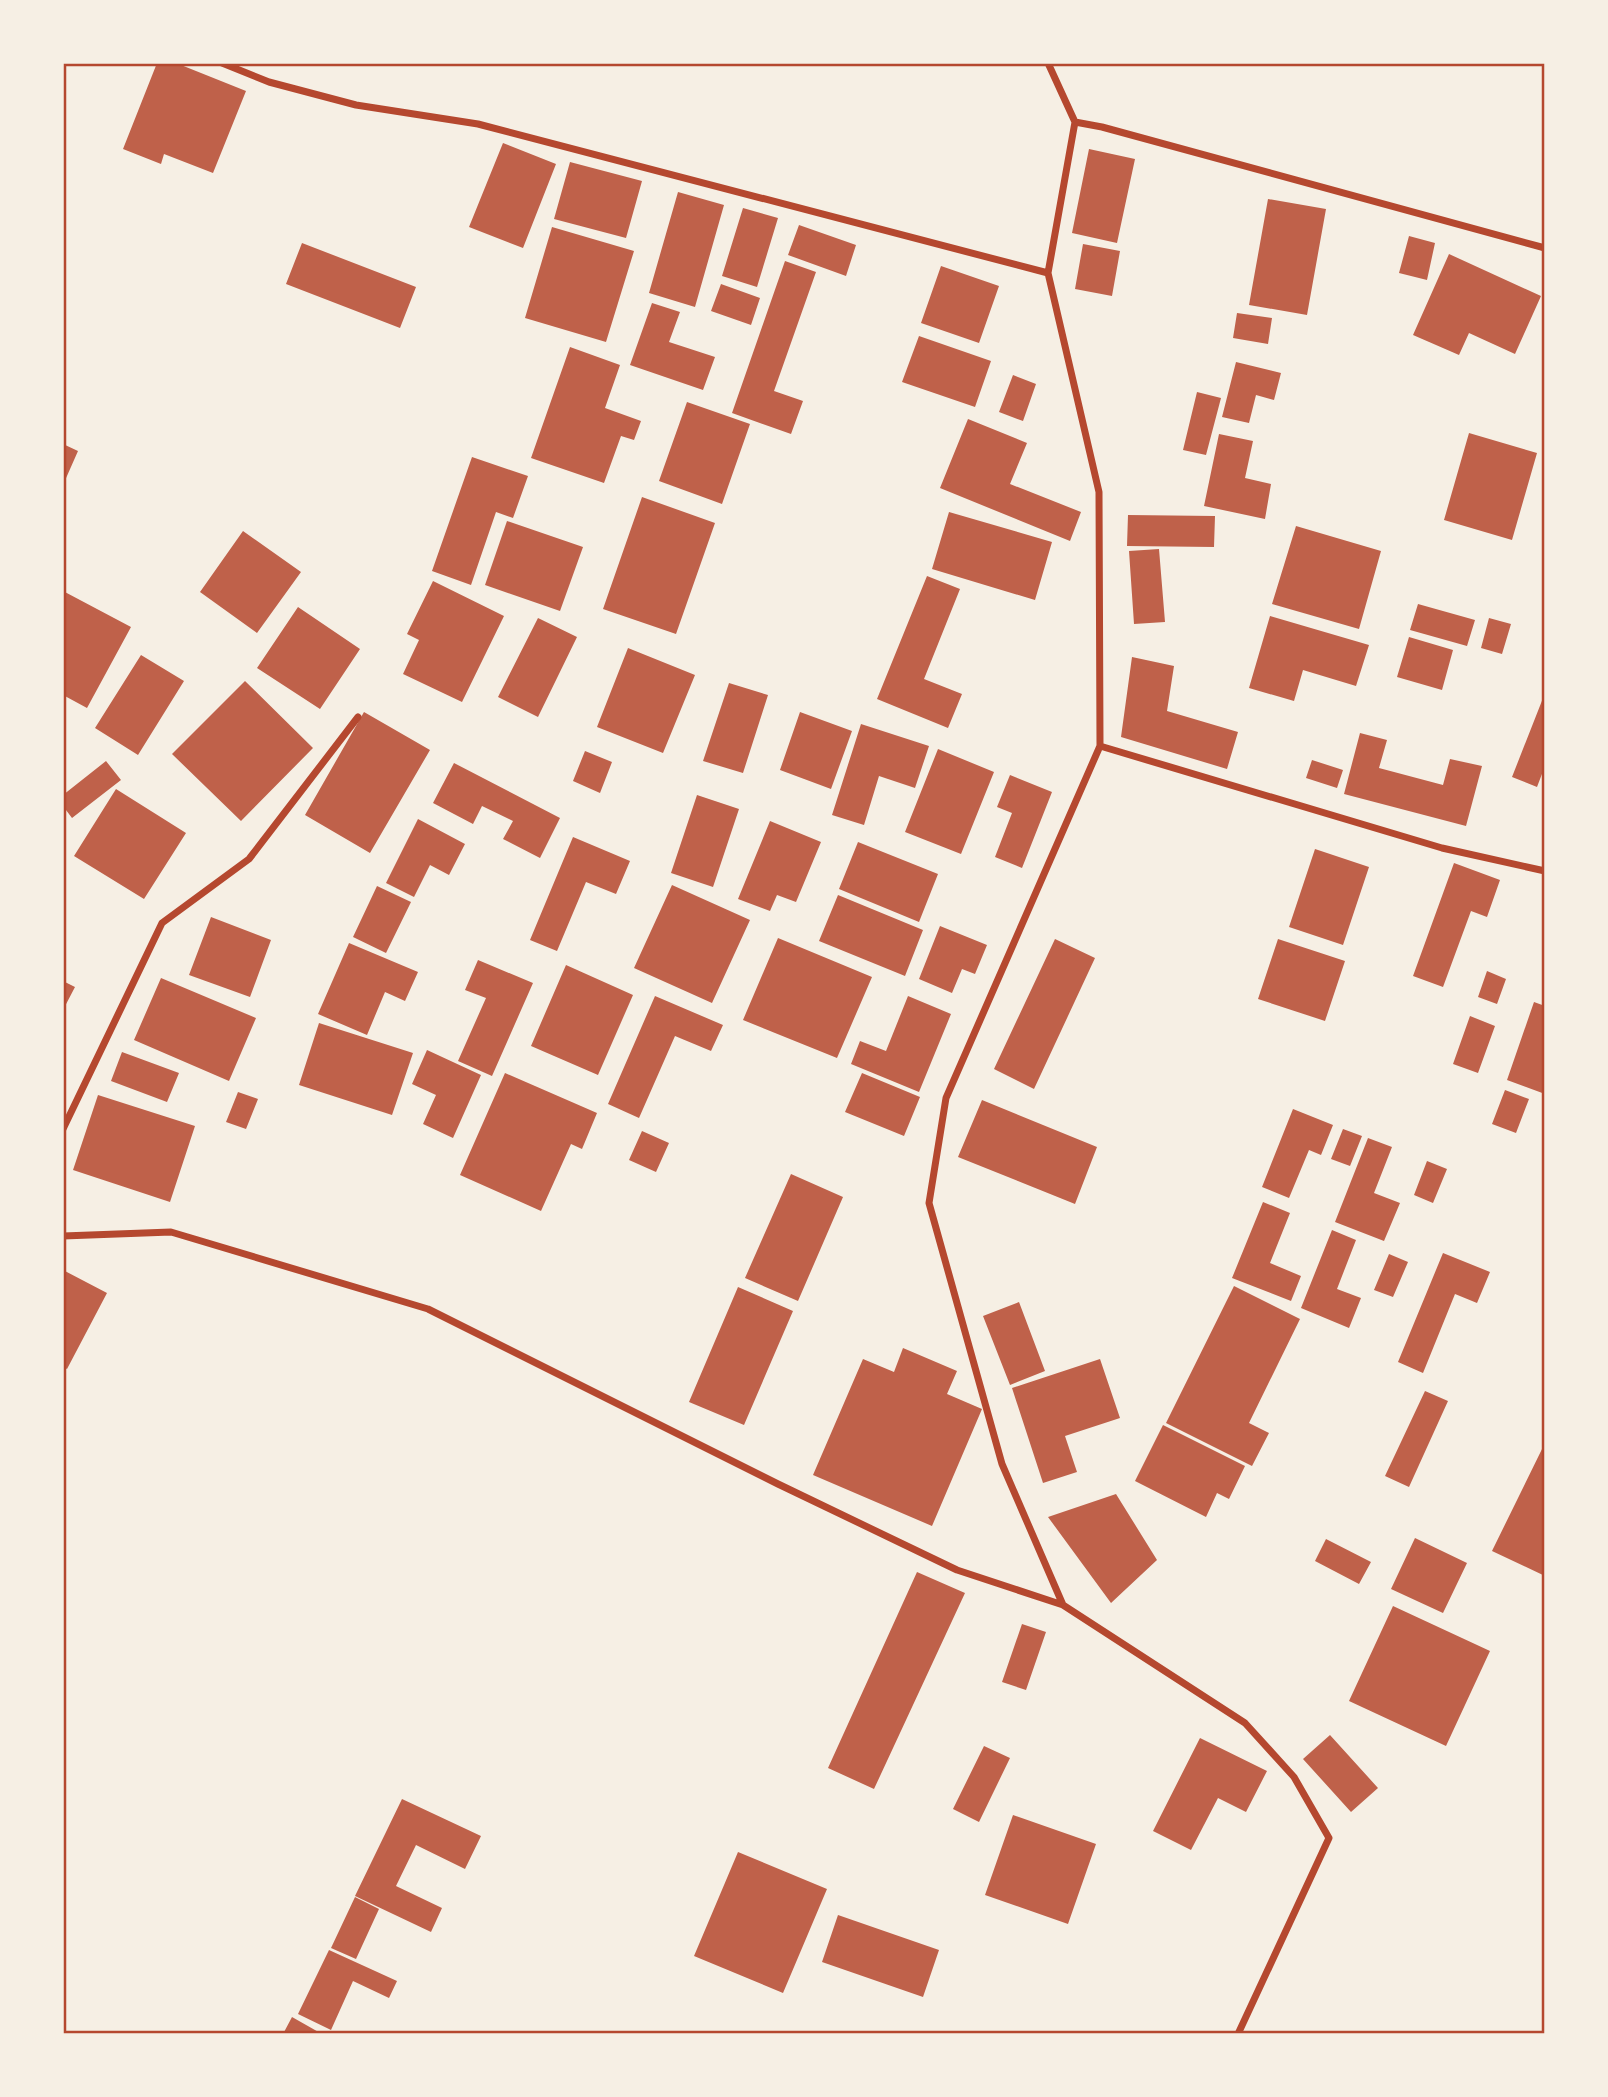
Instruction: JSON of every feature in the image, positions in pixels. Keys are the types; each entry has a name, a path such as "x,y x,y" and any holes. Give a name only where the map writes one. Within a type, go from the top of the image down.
{"street":[{"path":"222,63 269,82 356,105 478,124 1048,273"},
{"path":"1048,63 1074,122 1048,273 1099,492 1100,746 946,1098 929,1203 1002,1464 1063,1605"},
{"path":"1074,122 1129,134 1545,248"},
{"path":"63,1129 162,923 249,859 358,717"},
{"path":"1100,746 1442,848 1545,871"},
{"path":"63,1236 171,1232 428,1309 957,1570 1063,1605 1245,1723 1294,1777 1329,1838 1238,2034"}],"building":[{"path":"157,63 176,63 246,91 213,173 164,154 161,164 123,149"},
{"path":"503,143 556,164 523,248 469,227"},
{"path":"1089,149 1135,159 1117,243 1072,233"},
{"path":"570,162 642,181 626,238 554,219"},
{"path":"678,192 724,205 695,307 649,293"},
{"path":"1268,199 1326,209 1307,315 1249,305"},
{"path":"743,208 778,218 757,287 722,276"},
{"path":"799,225 856,245 846,276 788,255"},
{"path":"552,227 634,251 606,342 525,318"},
{"path":"1409,236 1435,243 1427,280 1399,273"},
{"path":"302,243 416,287 400,328 286,284"},
{"path":"1083,244 1120,251 1112,296 1075,289"},
{"path":"1449,254 1541,296 1515,354 1469,333 1459,355 1413,335"},
{"path":"785,261 816,272 774,391 803,401 791,434 732,413"},
{"path":"941,266 999,286 979,343 921,323"},
{"path":"721,284 760,298 751,325 711,311"},
{"path":"652,303 680,312 669,342 715,357 703,390 630,365"},
{"path":"1237,313 1272,318 1268,344 1233,338"},
{"path":"919,336 991,361 975,407 902,382"},
{"path":"570,347 620,365 605,408 641,421 634,440 621,436 604,483 531,458"},
{"path":"1236,362 1281,373 1274,400 1256,395 1249,423 1222,417"},
{"path":"1013,375 1036,384 1023,421 999,412"},
{"path":"1197,392 1221,398 1206,455 1183,450"},
{"path":"687,402 750,424 722,504 659,481"},
{"path":"968,419 1027,443 1010,484 1081,512 1070,541 940,488"},
{"path":"1469,433 1537,453 1512,540 1444,520"},
{"path":"1219,434 1253,441 1245,478 1271,484 1265,519 1204,506"},
{"path":"63,444 78,451 63,485"},
{"path":"472,457 528,476 513,518 496,512 471,585 432,571"},
{"path":"642,497 715,523 676,634 603,609"},
{"path":"949,512 1052,542 1035,600 932,569"},
{"path":"1128,515 1215,516 1214,547 1127,546"},
{"path":"507,521 583,547 560,611 485,585"},
{"path":"1296,526 1381,551 1359,629 1272,604"},
{"path":"243,531 301,572 257,633 200,592"},
{"path":"1159,549 1165,622 1134,624 1129,551"},
{"path":"927,576 960,589 924,679 962,694 948,728 877,699"},
{"path":"433,581 504,616 462,702 403,674 419,640 407,634"},
{"path":"63,591 131,627 87,708 63,695"},
{"path":"1418,604 1475,620 1467,646 1410,630"},
{"path":"298,607 360,649 320,709 257,668"},
{"path":"1270,616 1369,645 1356,686 1303,670 1294,701 1249,688"},
{"path":"538,618 577,637 538,717 498,697"},
{"path":"1489,618 1511,624 1502,654 1481,648"},
{"path":"1409,637 1453,650 1442,690 1397,677"},
{"path":"628,648 695,675 663,753 597,727"},
{"path":"141,655 184,681 138,755 95,728"},
{"path":"1132,657 1174,666 1167,711 1238,732 1227,769 1121,737"},
{"path":"245,681 313,748 241,821 172,754"},
{"path":"729,683 768,695 743,773 703,761"},
{"path":"1545,693 1545,766 1537,787 1512,777"},
{"path":"364,712 430,750 370,853 305,815"},
{"path":"800,712 852,731 831,789 780,770"},
{"path":"861,724 929,746 915,788 879,776 864,825 832,815"},
{"path":"1360,733 1387,740 1379,768 1443,785 1450,759 1482,766 1466,826 1344,794"},
{"path":"938,749 994,772 961,854 905,832"},
{"path":"585,751 612,762 600,793 573,781"},
{"path":"1312,760 1343,770 1337,788 1306,778"},
{"path":"106,761 121,780 72,818 63,806 63,795"},
{"path":"454,763 560,818 540,858 503,839 513,821 482,806 473,824 433,803"},
{"path":"1010,775 1052,792 1022,868 995,857 1012,813 997,807"},
{"path":"116,789 186,833 144,899 74,856"},
{"path":"697,795 739,809 713,887 671,873"},
{"path":"418,819 465,844 449,875 430,865 414,897 386,883"},
{"path":"770,821 821,842 796,902 777,895 770,911 738,899"},
{"path":"573,837 630,861 616,894 586,882 557,951 530,940"},
{"path":"858,842 938,874 919,922 839,889"},
{"path":"1315,849 1369,867 1343,945 1289,927"},
{"path":"1454,863 1500,880 1487,917 1471,911 1443,987 1413,976"},
{"path":"672,885 750,920 712,1003 634,968"},
{"path":"377,886 411,902 386,953 353,937"},
{"path":"838,895 923,930 905,976 819,941"},
{"path":"211,917 271,940 250,997 189,975"},
{"path":"940,926 987,945 975,974 962,969 952,993 919,979"},
{"path":"778,938 872,977 837,1058 743,1020"},
{"path":"1055,939 1095,958 1034,1089 994,1069"},
{"path":"1278,939 1345,961 1325,1021 1258,999"},
{"path":"349,943 418,972 405,1001 385,992 367,1035 318,1014"},
{"path":"478,960 533,983 492,1076 458,1061 486,998 465,990"},
{"path":"566,965 633,995 598,1075 531,1046"},
{"path":"1487,971 1506,979 1497,1004 1478,997"},
{"path":"161,978 256,1018 229,1081 134,1040"},
{"path":"63,981 75,987 63,1010"},
{"path":"655,996 723,1025 711,1051 675,1036 639,1118 608,1104"},
{"path":"908,996 951,1014 919,1092 851,1064 860,1041 886,1051"},
{"path":"1534,1002 1545,1006 1545,1094 1507,1080"},
{"path":"1470,1016 1495,1026 1478,1073 1453,1064"},
{"path":"319,1023 413,1053 392,1115 299,1085"},
{"path":"427,1050 481,1075 453,1138 423,1124 436,1095 412,1084"},
{"path":"122,1052 179,1073 167,1102 111,1081"},
{"path":"505,1073 597,1113 582,1149 571,1144 541,1211 460,1175"},
{"path":"862,1073 920,1097 904,1136 845,1112"},
{"path":"1505,1090 1529,1099 1516,1133 1492,1124"},
{"path":"238,1092 258,1099 246,1129 226,1122"},
{"path":"98,1095 195,1126 170,1202 73,1170"},
{"path":"982,1100 1097,1147 1075,1204 958,1157"},
{"path":"1293,1109 1333,1125 1321,1155 1309,1150 1289,1198 1262,1187"},
{"path":"1343,1129 1362,1136 1350,1166 1331,1159"},
{"path":"642,1131 669,1143 656,1172 629,1160"},
{"path":"1368,1138 1392,1147 1374,1193 1400,1203 1384,1241 1335,1222"},
{"path":"1427,1161 1447,1169 1433,1203 1414,1195"},
{"path":"791,1174 843,1197 798,1301 745,1278"},
{"path":"1263,1202 1290,1213 1270,1263 1301,1276 1291,1301 1232,1278"},
{"path":"1332,1230 1356,1240 1337,1289 1361,1298 1349,1328 1301,1308"},
{"path":"1443,1253 1490,1272 1477,1303 1455,1294 1423,1373 1398,1362"},
{"path":"1389,1254 1408,1262 1393,1297 1374,1290"},
{"path":"63,1270 107,1293 67,1369 63,1367"},
{"path":"1234,1286 1300,1319 1249,1423 1269,1433 1252,1466 1166,1423"},
{"path":"738,1287 793,1311 744,1425 689,1402"},
{"path":"1019,1302 1045,1371 1010,1385 983,1316"},
{"path":"903,1348 957,1371 947,1394 982,1409 932,1526 813,1475 863,1359 894,1372"},
{"path":"1100,1359 1120,1418 1065,1436 1077,1472 1043,1483 1012,1388"},
{"path":"1425,1391 1448,1401 1409,1487 1385,1476"},
{"path":"1163,1425 1245,1466 1229,1499 1217,1493 1206,1517 1135,1481"},
{"path":"1543,1447 1545,1448 1545,1576 1492,1551"},
{"path":"1116,1494 1157,1560 1111,1603 1048,1517"},
{"path":"1415,1538 1467,1563 1443,1613 1391,1589"},
{"path":"1326,1539 1371,1562 1359,1584 1315,1561"},
{"path":"917,1572 965,1593 874,1789 828,1768"},
{"path":"1393,1606 1490,1651 1446,1746 1349,1701"},
{"path":"1022,1624 1046,1632 1026,1690 1002,1682"},
{"path":"1330,1735 1378,1788 1351,1812 1303,1759"},
{"path":"1200,1738 1267,1771 1246,1812 1218,1798 1191,1850 1153,1831"},
{"path":"984,1746 1010,1758 979,1822 953,1809"},
{"path":"402,1799 481,1836 465,1869 416,1845 396,1886 442,1908 431,1932 355,1896"},
{"path":"1013,1815 1096,1844 1068,1924 985,1895"},
{"path":"738,1852 827,1889 783,1993 694,1956"},
{"path":"355,1897 379,1909 356,1959 331,1948"},
{"path":"838,1915 939,1950 923,1997 822,1962"},
{"path":"329,1950 397,1981 389,1998 353,1981 331,2030 298,2014"},
{"path":"292,2017 322,2034 283,2034"}]}
